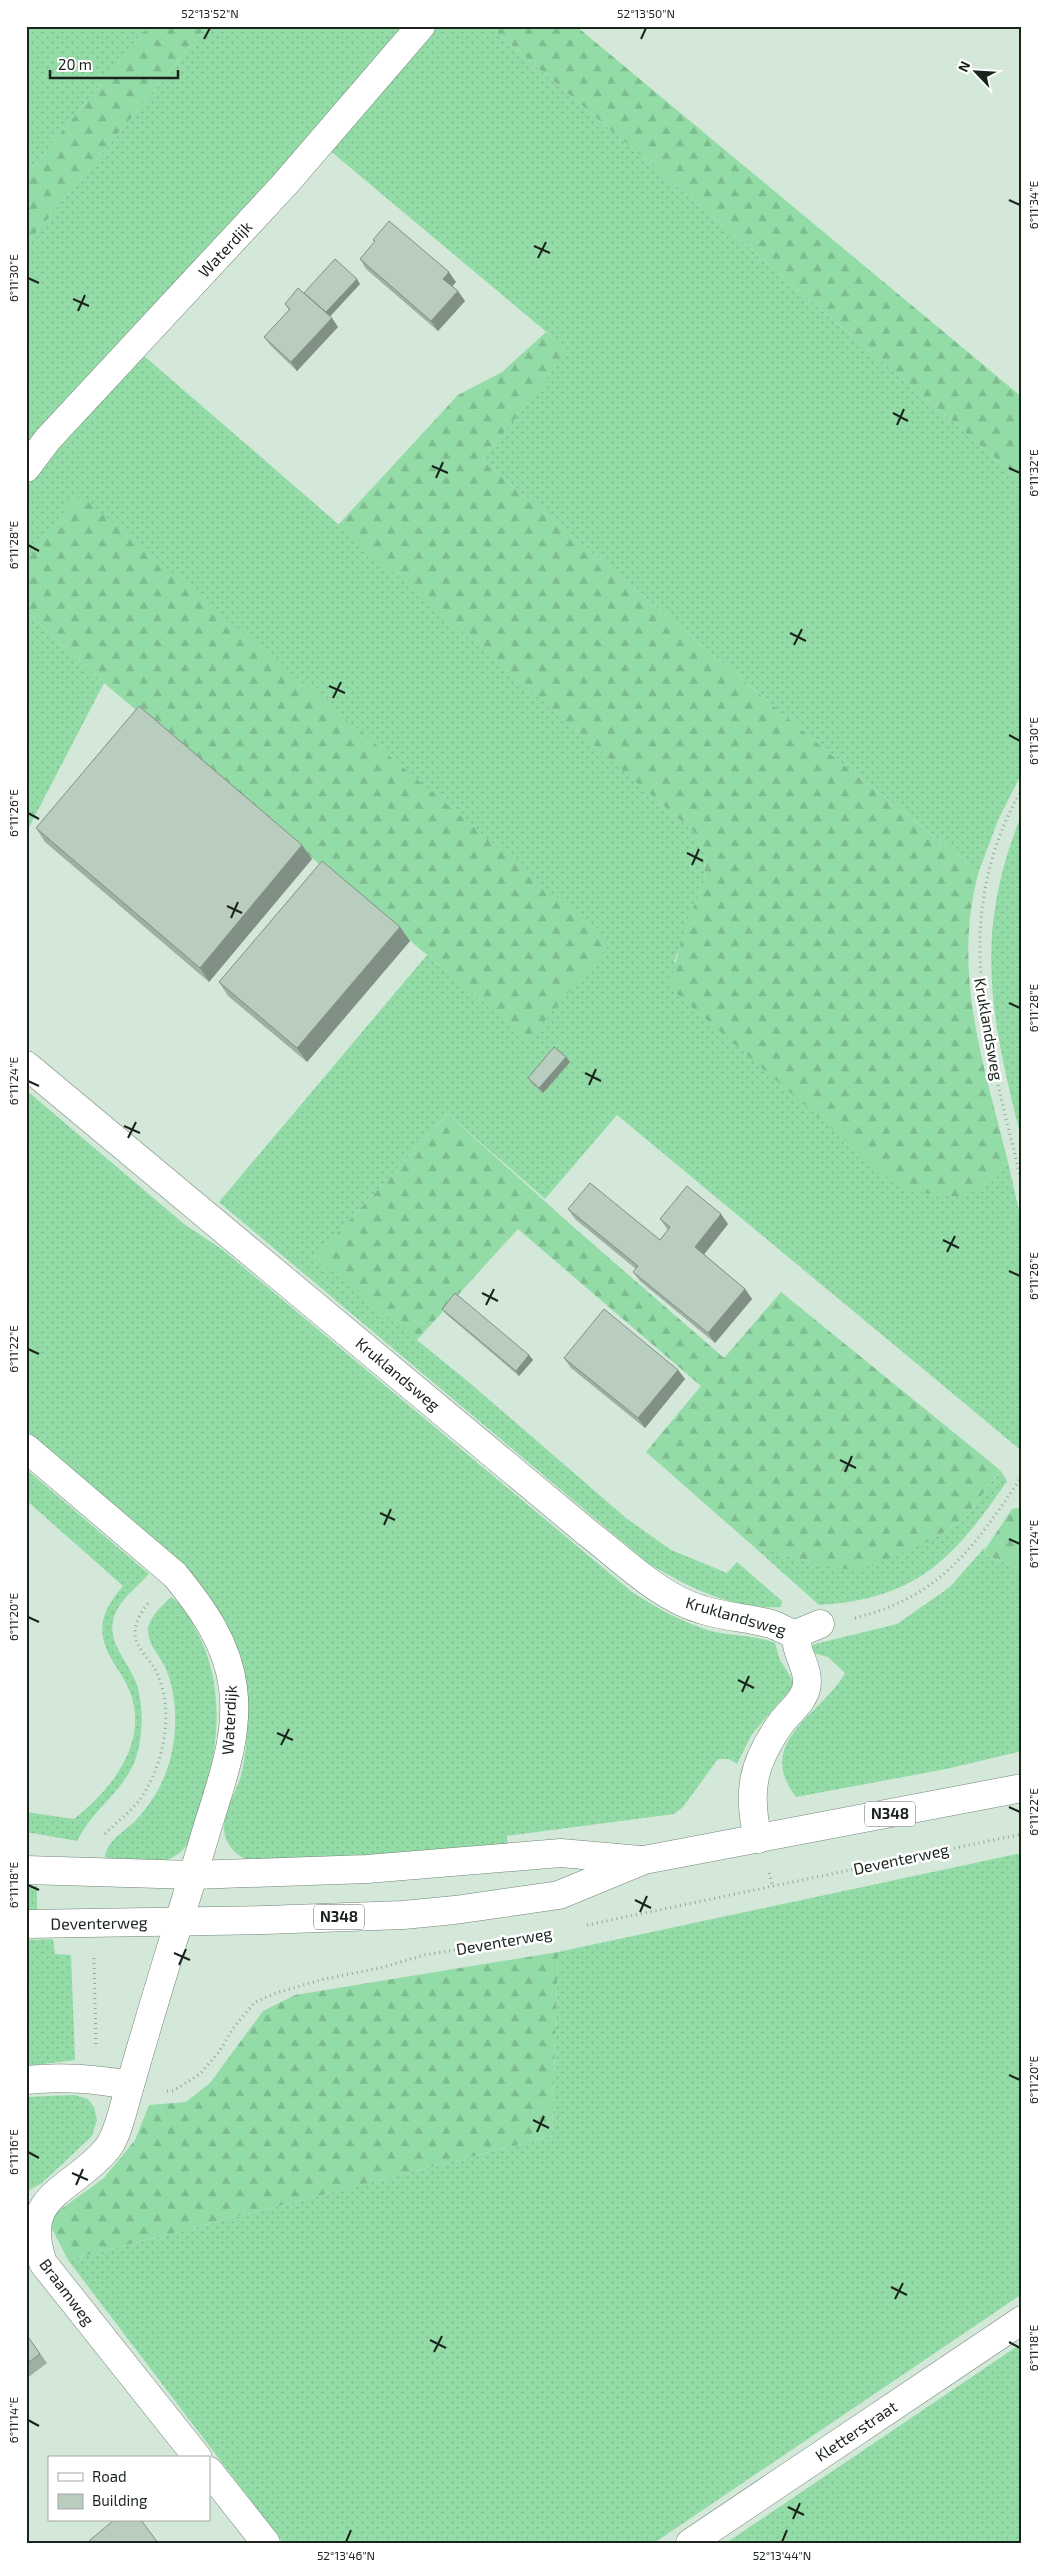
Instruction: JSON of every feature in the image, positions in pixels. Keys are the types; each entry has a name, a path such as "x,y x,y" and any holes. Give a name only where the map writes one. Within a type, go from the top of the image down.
{"street":[{"name":"Waterdijk","path":"26,468 48,439 285,184 421,26"},
{"name":"Kruklandsweg","path":"26,1065 588,1534 649,1580 677,1599 702,1610 774,1625 785,1632 808,1629"},
{"name":"Waterdijk","path":"26,1448 175,1575 195,1600 215,1632 227,1658 234,1689 228,1761 179,1922"},
{"path":"758,1839 752,1812 752,1784 771,1738 802,1698 808,1678 798,1654 808,1629"},
{"name":"Deventerweg","path":"26,1924 179,1922 403,1915 464,1909 559,1895 644,1860 1022,1788"},
{"name":"Deventerweg","path":"26,1870 193,1875 367,1869 561,1853 644,1860"},
{"name":"Braamweg","path":"179,1922 122,2114 107,2149 44,2204 36,2229 37,2248 42,2263 196,2456"},
{"path":"26,2080 57,2077 100,2080 130,2086"},
{"name":"Kletterstraat","path":"690,2543 1022,2320"},
{"path":"210,2472 266,2543"}],"path":[{"name":"Kruklandsweg","path":"1022,789 1011,808 992,860 982,908 979,949 982,1008 1022,1184"},
{"path":"808,1629 880,1612 906,1600 943,1576 958,1563 1022,1476"},
{"path":"96,1872 98,1844 113,1826 131,1812 146,1790 157,1765 164,1740 166,1716 162,1686 155,1670 137,1643 134,1631 147,1604 175,1575"},
{"name":"Deventerweg","path":"582,1926 1022,1834"},
{"path":"94,1924 95,2038 100,2080"},
{"name":"Deventerweg","path":"130,2086 153,2093 173,2091 200,2074 219,2052 234,2027 255,2002 276,1993 324,1978 380,1968 425,1955 488,1945"}],"green space":[{"path":"26,26 149,26 26,175"},
{"path":"149,26 207,26 26,245 26,175"},
{"path":"207,26 407,26 345,100 26,451 26,245"},
{"path":"434,26 489,26 1022,481 1022,773 998,820 979,871 841,763 482,460 568,350 328,149"},
{"path":"489,26 576,26 1022,397 1022,481"},
{"path":"546,332 569,350 482,460 841,763 979,871 971,908 968,945 970,981 974,1018 981,1054 1008,1162 985,1184 969,1194 962,1196 935,1195 900,1188 669,987 683,934 705,879 704,853 694,832 338,525 458,395 502,372"},
{"path":"143,355 694,832 704,853 705,879 674,962 984,1185 1008,1162 1022,1224 1022,1451 617,1115 545,1199 448,1114 315,1257 471,1384 626,1518 671,1550 727,1573 737,1562 782,1601 781,1607 745,1605 728,1601 695,1589 649,1564 219,1202 427,955 528,1039 26,562 26,486 66,438"},
{"path":"75,497 86,500 611,943 528,1040 104,683 26,611 26,562"},
{"path":"26,611 104,683 26,833"},
{"path":"1022,814 1022,1141 995,1016 992,938 997,899 1006,858"},
{"path":"26,1090 184,1224 223,1250 632,1592 672,1615 704,1629 775,1643 780,1660 795,1684 752,1734 737,1764 729,1759 718,1759 683,1807 674,1814 507,1836 508,1847 255,1862 244,1858 234,1851 227,1842 224,1823 225,1815 242,1772 247,1714 245,1687 239,1661 230,1636 218,1612 184,1565 26,1430"},
{"path":"448,1114 570,1224 724,1358 781,1292 1000,1470 964,1519 930,1541 863,1569 845,1569 815,1563 753,1546 646,1452 701,1386 518,1229 416,1341 315,1257"},
{"path":"26,1469 149,1574 118,1608 113,1618 112,1628 117,1646 136,1682 140,1698 142,1714 139,1746 129,1773 93,1817 77,1841 26,1832 26,1812 74,1819 101,1794 113,1779 131,1747 135,1729 135,1711 130,1692 108,1651 102,1630 107,1609 123,1586 26,1500"},
{"path":"1000,1470 1007,1481 969,1532 930,1570 908,1583 883,1594 853,1601 819,1605 753,1546 815,1563 930,1541 964,1519"},
{"path":"1022,1507 1022,1569 988,1556 984,1551 1012,1509"},
{"path":"985,1547 984,1551 988,1556 1022,1569 1022,1751 946,1769 796,1797 785,1777 782,1760 787,1744 796,1730 835,1688 845,1673 828,1657 813,1653 811,1645 897,1624 950,1587"},
{"path":"171,1597 182,1607 196,1630 207,1656 214,1683 217,1710 215,1738 205,1792 187,1845 170,1859 160,1862 138,1863 105,1857 113,1841 136,1820 153,1799 163,1781 169,1762 175,1722 173,1694 166,1669 152,1646 148,1631 150,1621"},
{"path":"1022,1853 1022,2294 654,2543 283,2543 68,2260 552,2136 558,1952"},
{"path":"26,1886 37,1886 37,1911 26,1911"},
{"path":"53,1939 55,1954 71,1955 75,2060 26,2066 26,1940"},
{"path":"558,1952 552,2136 68,2260 49,2223 53,2215 104,2178 135,2140 149,2105 186,2102 210,2083 263,2011 295,1995"},
{"path":"74,2095 88,2099 94,2107 97,2120 92,2136 42,2183 26,2192 26,2097"},
{"path":"1022,2343 1022,2543 726,2543"}],"building":[{"path":"389,221 449,272 443,279 458,291 431,321 360,259"},
{"path":"335,259 357,279 326,312 304,293"},
{"path":"298,288 332,318 291,362 264,337 290,309 285,304"},
{"path":"139,706 302,845 200,968 36,828"},
{"path":"322,861 400,927 297,1048 219,982"},
{"path":"554,1047 566,1057 539,1088 528,1078"},
{"path":"590,1183 660,1240 670,1227 660,1219 687,1186 721,1214 695,1247 745,1289 708,1333 633,1272 638,1266 568,1209"},
{"path":"455,1293 529,1355 516,1371 442,1309"},
{"path":"604,1309 678,1370 638,1418 564,1358"},
{"path":"26,2334 40,2354 26,2364"},
{"path":"112,2522 142,2522 158,2543 91,2543 89,2541"}]}
